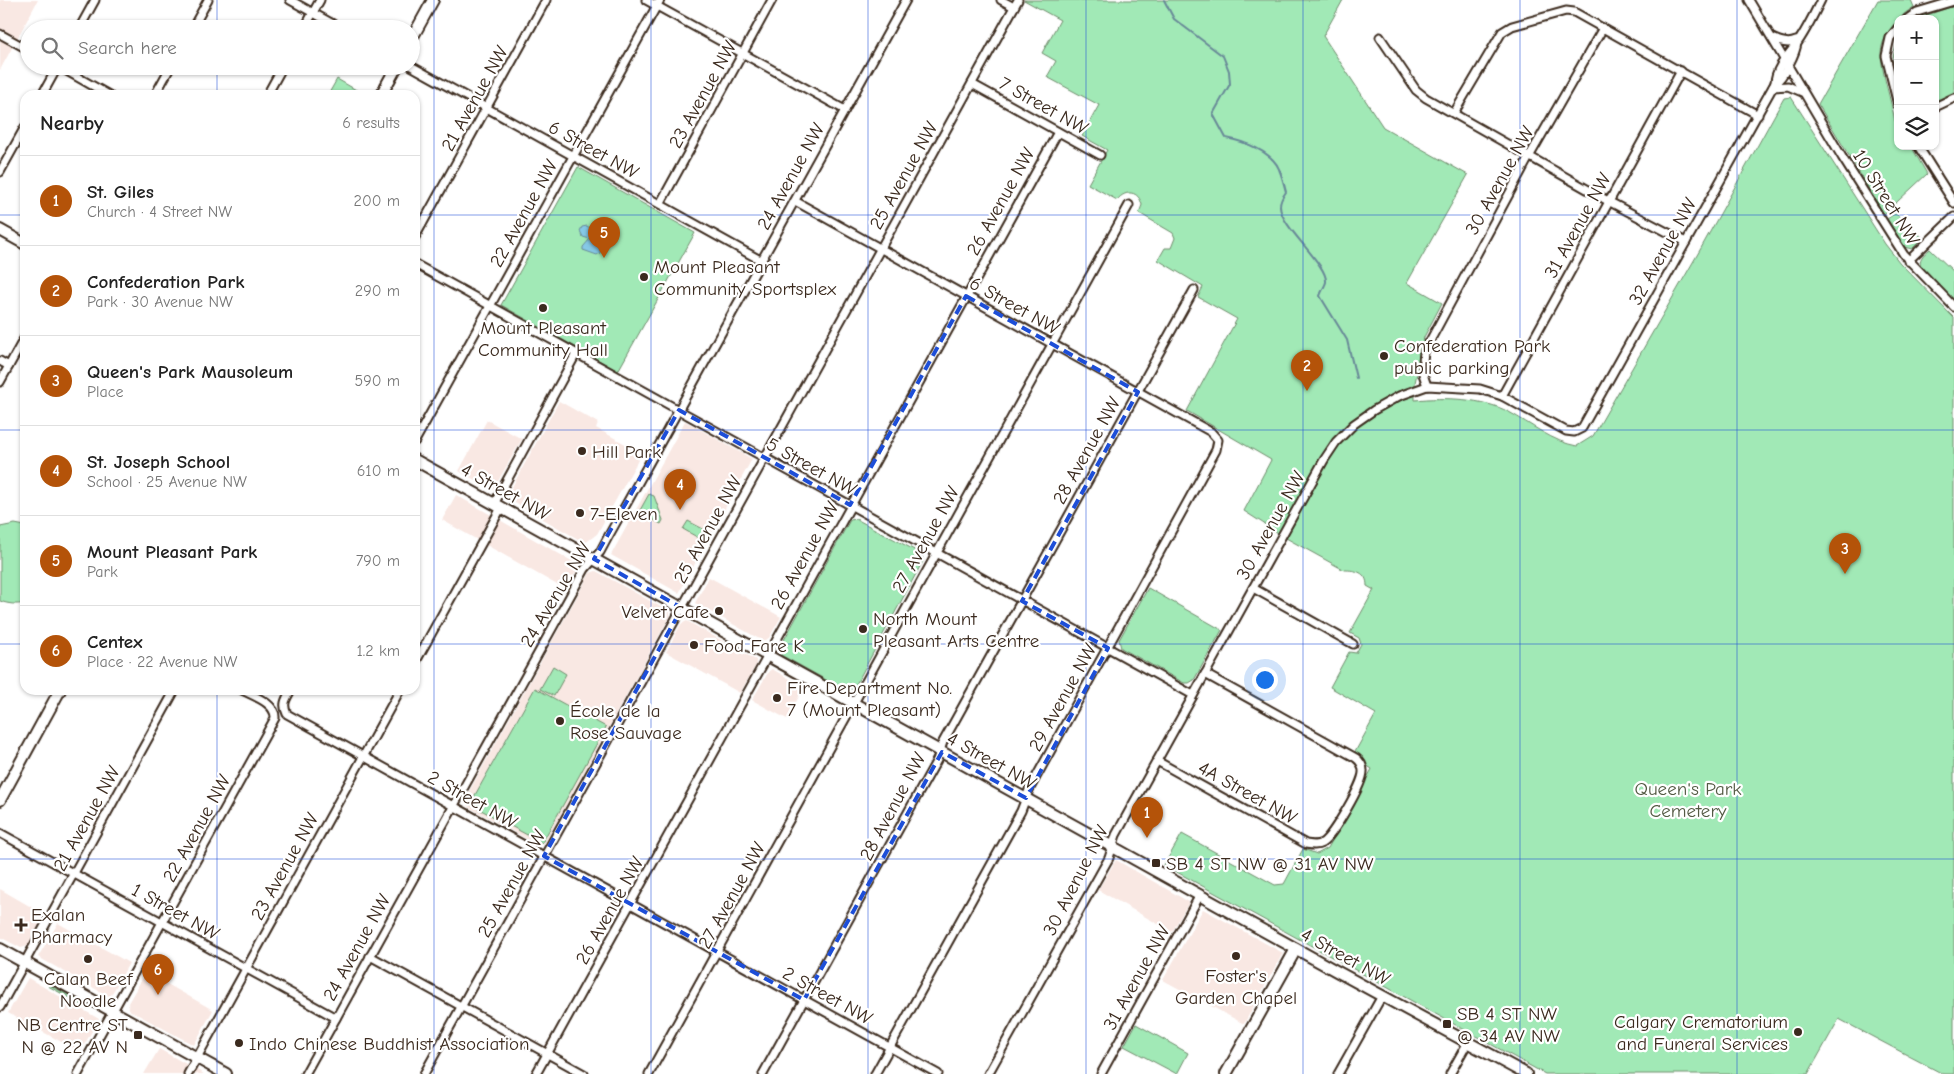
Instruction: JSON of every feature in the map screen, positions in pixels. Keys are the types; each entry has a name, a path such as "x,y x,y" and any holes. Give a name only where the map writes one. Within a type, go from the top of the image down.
{"main road":[{"path":"420,24 433,0"},
{"path":"384,90 392,75"},
{"path":"0,230 20,241"},
{"name":"4 Street NW","path":"420,463 1296,949 1526,1074"},
{"path":"0,800 57,695"},
{"path":"0,949 226,1074"},
{"path":"1226,1074 1296,949"}],"street":[{"path":"84,20 95,0"},
{"path":"197,20 208,0"},
{"path":"290,0 326,20"},
{"path":"308,20 320,0"},
{"name":"21 Avenue NW","path":"420,228 546,0"},
{"path":"646,0 658,3 845,110"},
{"name":"23 Avenue NW","path":"660,204 772,0"},
{"name":"24 Avenue NW","path":"305,1074 585,569 608,537 906,0"},
{"path":"1001,0 1014,7"},
{"name":"25 Avenue NW","path":"424,1074 1018,0"},
{"name":"10 Street NW","path":"1749,0 1908,261 1954,307"},
{"name":"32 Avenue NW","path":"1502,396 1566,431 1574,432 1582,428 1774,85 1779,81 1786,62 1794,54 1798,41 1821,0"},
{"path":"1913,15 1954,1"},
{"name":"22 Avenue NW","path":"420,432 658,3"},
{"path":"1454,113 1502,32 1512,26 1566,11 1574,12 1758,115"},
{"name":"30 Avenue NW","path":"988,1074 1109,858 1116,835 1157,760 1324,460 1336,442 1354,424 1399,396 1427,386 1422,371 1424,352 1530,157 1603,28"},
{"path":"1894,33 1890,38 1886,56 1894,89"},
{"path":"0,34 20,45"},
{"path":"1380,37 1416,90 1608,201 1686,242"},
{"path":"1772,38 1788,43 1798,41"},
{"name":"6 Street NW","path":"420,71 762,261"},
{"name":"31 Avenue NW","path":"1502,396 1681,71"},
{"path":"45,90 53,75"},
{"path":"74,75 100,90"},
{"path":"159,90 166,75"},
{"path":"270,90 278,75"},
{"name":"7 Street NW","path":"972,84 1100,155"},
{"path":"1774,85 1796,88 1805,93"},
{"path":"1939,105 1954,98"},
{"name":"26 Avenue NW","path":"536,1074 1058,132"},
{"path":"0,172 20,135"},
{"path":"1921,150 1954,203"},
{"name":"6 Street NW","path":"795,201 1211,432 1218,440"},
{"name":"27 Avenue NW","path":"649,1074 1129,205"},
{"path":"1908,261 1954,217"},
{"name":"5 Street NW","path":"420,267 1193,695"},
{"name":"28 Avenue NW","path":"763,1074 933,768 942,742 1194,290"},
{"path":"0,382 20,346"},
{"path":"420,654 576,354"},
{"path":"0,361 9,366"},
{"path":"1427,386 1480,389 1502,396"},
{"name":"29 Avenue NW","path":"875,1074 1021,811 1026,798 1216,450 1218,440"},
{"path":"1253,588 1353,644"},
{"name":"4A Street NW","path":"1157,760 1306,844 1315,845 1324,842 1332,834 1360,784 1364,770 1356,758 1205,674"},
{"name":"21 Avenue NW","path":"0,1007 172,695"},
{"name":"22 Avenue NW","path":"78,1074 275,718 272,706 251,695"},
{"name":"2 Street NW","path":"288,695 284,702 284,709 287,714 938,1074"},
{"name":"23 Avenue NW","path":"188,1074 397,695"},
{"name":"1 Street NW","path":"0,832 336,1018"},
{"name":"31 Avenue NW","path":"1101,1074 1200,895"},
{"path":"370,956 584,1074"},
{"path":"1338,1074 1382,996"},
{"path":"1450,1074 1468,1042"}],"highlighted area":[{"path":"966,296 1138,392 1022,601 1108,648 1026,798 942,752 804,1000 544,856 682,608 594,559 679,410 850,505"}],"shaded area":[{"path":"0,0 38,0 27,20 20,20 20,33 0,70"},
{"name":"Hill Park","path":"559,401 598,423 596,428 642,453 597,534 585,543 508,499 507,496"},
{"path":"487,420 522,439 493,490 459,471"},
{"path":"685,421 752,459 679,593 611,555"},
{"path":"456,495 577,564 577,570 566,590 442,520"},
{"name":"École de la Rose Sauvage","path":"596,571 670,612 670,616 545,843 538,845 469,807 465,799 590,573"},
{"path":"709,577 781,617 769,638 763,641 695,603"},
{"path":"687,621 756,660 756,665 740,693 666,652 681,624"},
{"path":"772,669 804,687 787,719 752,700"},
{"path":"1116,860 1189,902 1172,932 1098,890"},
{"path":"0,889 45,915 27,946 21,948 0,937"},
{"path":"1203,909 1283,953 1244,1024 1163,980"},
{"path":"58,923 129,963 110,997 38,957"},
{"path":"146,972 213,1010 194,1045 129,1010 128,1003"},
{"path":"28,978 99,1019 80,1052 8,1013"},
{"path":"159,1049 204,1074 144,1074"}],"green space":[{"name":"Queen's Park Cemetery","path":"1024,0 1343,0 1323,36 1383,127 1468,175 1407,283 1442,303 1424,337 1415,383 1415,400 1451,399 1475,401 1498,407 1559,441 1577,446 1593,436 1700,250 1784,98 1791,97 1885,244 1900,263 1954,318 1954,1074 1943,1074 1839,1019 1808,1074 1545,1074 1164,865 1182,834 1275,885 1284,884 1303,849 1317,854 1328,848 1372,769 1355,752 1376,714 1330,687 1349,652 1356,653 1361,644 1359,638 1350,633 1374,590 1367,586 1367,581 1360,573 1344,570 1286,538 1244,511 1271,460 1187,411 1237,319 1198,297 1203,287 1158,260 1165,248 1171,248 1175,238 1173,233 1139,213 1142,205 1135,194 1124,194 1117,200 1088,184 1107,150 1082,136 1099,105 1047,77 1056,61 1042,53 1060,20"},
{"path":"1878,0 1911,0 1914,7 1903,15 1894,15 1894,24 1884,41 1881,56 1894,117 1894,150 1913,150 1927,174 1884,214 1818,104"},
{"path":"1954,6 1954,92 1939,99 1939,15 1927,15"},
{"path":"337,79 356,90 331,90"},
{"path":"578,167 695,233 618,371 501,305"},
{"path":"1895,213 1923,238 1912,249 1904,247 1886,220"},
{"path":"1930,249 1954,272 1954,301 1921,268 1923,255"},
{"path":"649,494 654,496 663,520 661,524 639,512"},
{"path":"856,519 922,554 923,561 854,688 846,691 781,655 779,649 850,520"},
{"path":"688,521 707,531 702,540 683,529"},
{"path":"20,525 20,604 0,601 0,527"},
{"path":"1148,588 1222,630 1194,680 1189,683 1184,683 1121,648 1119,640"},
{"path":"553,666 566,674 554,696 540,689"},
{"path":"535,688 606,727 542,843 470,804"},
{"path":"50,985 88,1006 88,1008 48,986"},
{"path":"1136,1024 1188,1053 1177,1074 1124,1046"}],"water":[{"path":"587,226 594,231 599,229 604,233 605,236 600,244 600,253 597,255 583,250 583,247 590,239 583,237 580,231 582,227"}],"waterway":[{"path":"1164,0 1174,19 1223,56 1229,71 1230,84 1213,114 1226,138 1248,144 1263,152 1270,157 1279,169 1286,192 1280,204 1282,215 1325,274 1326,282 1320,296 1347,340 1356,378"}],"place":[{"name":"Mount Pleasant Park","path":"604,258"},
{"name":"Mount Pleasant Community Sportsplex","path":"644,277"},
{"name":"Mount Pleasant Community Hall","path":"543,308"},
{"name":"Confederation Park public parking","path":"1384,356"},
{"name":"Confederation Park","path":"1307,391"},
{"name":"Hill Park","path":"582,451"},
{"name":"St. Joseph School","path":"680,510"},
{"name":"7-Eleven","path":"580,513"},
{"name":"Queen's Park Mausoleum","path":"1845,574"},
{"name":"Velvet Cafe","path":"719,611"},
{"name":"North Mount Pleasant Arts Centre","path":"863,629"},
{"name":"Food Fare K","path":"694,645"},
{"name":"Fire Department No. 7 (Mount Pleasant)","path":"777,698"},
{"name":"École de la Rose Sauvage","path":"560,721"},
{"name":"St. Giles","path":"1147,838"},
{"name":"SB 4 ST NW @ 31 AV NW","path":"1156,863"},
{"name":"Exalan Pharmacy","path":"21,925"},
{"name":"Foster's Garden Chapel","path":"1236,956"},
{"name":"Calan Beef Noodle","path":"88,959"},
{"name":"Centex","path":"158,995"},
{"name":"SB 4 ST NW @ 34 AV NW","path":"1447,1024"},
{"name":"Calgary Crematorium and Funeral Services","path":"1798,1032"},
{"name":"NB Centre ST N @ 22 AV N","path":"138,1035"},
{"name":"Indo Chinese Buddhist Association","path":"239,1043"}]}
